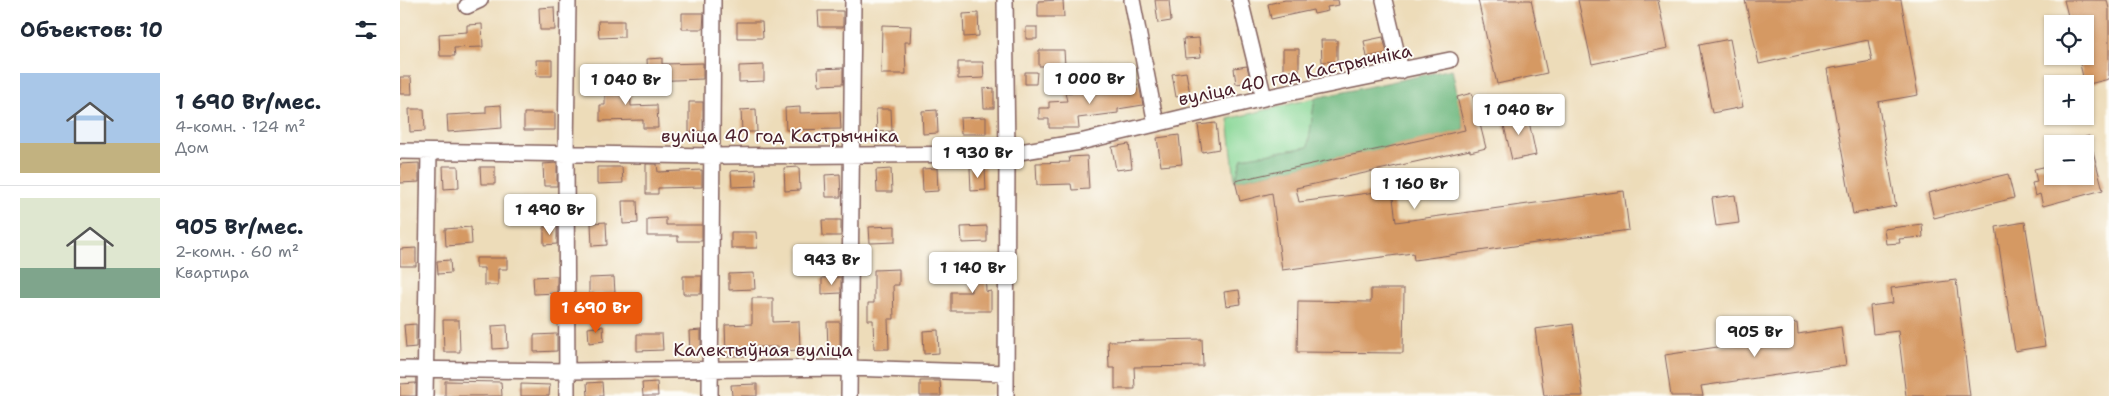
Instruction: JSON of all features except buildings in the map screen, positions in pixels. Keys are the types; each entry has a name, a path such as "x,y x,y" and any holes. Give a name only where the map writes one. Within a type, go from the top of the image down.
{"street":[{"path":"567,396 566,154 568,0"},
{"path":"710,396 714,0"},
{"path":"849,396 853,0"},
{"path":"1005,0 1007,154 1006,396"},
{"path":"1132,0 1156,124"},
{"path":"1240,0 1264,98"},
{"path":"1384,0 1401,71"},
{"name":"вуліца 40 год Кастрычніка","path":"400,151 712,156 1007,154 1080,142 1264,98 1450,60"},
{"path":"425,396 428,152"},
{"name":"Калектыўная вуліца","path":"400,369 849,368 1006,373"}],"green space":[{"path":"1452,69 1464,127 1462,131 1235,181 1242,158 1308,147 1315,98"},
{"path":"1315,98 1308,147 1242,158 1235,181 1228,119"}]}
